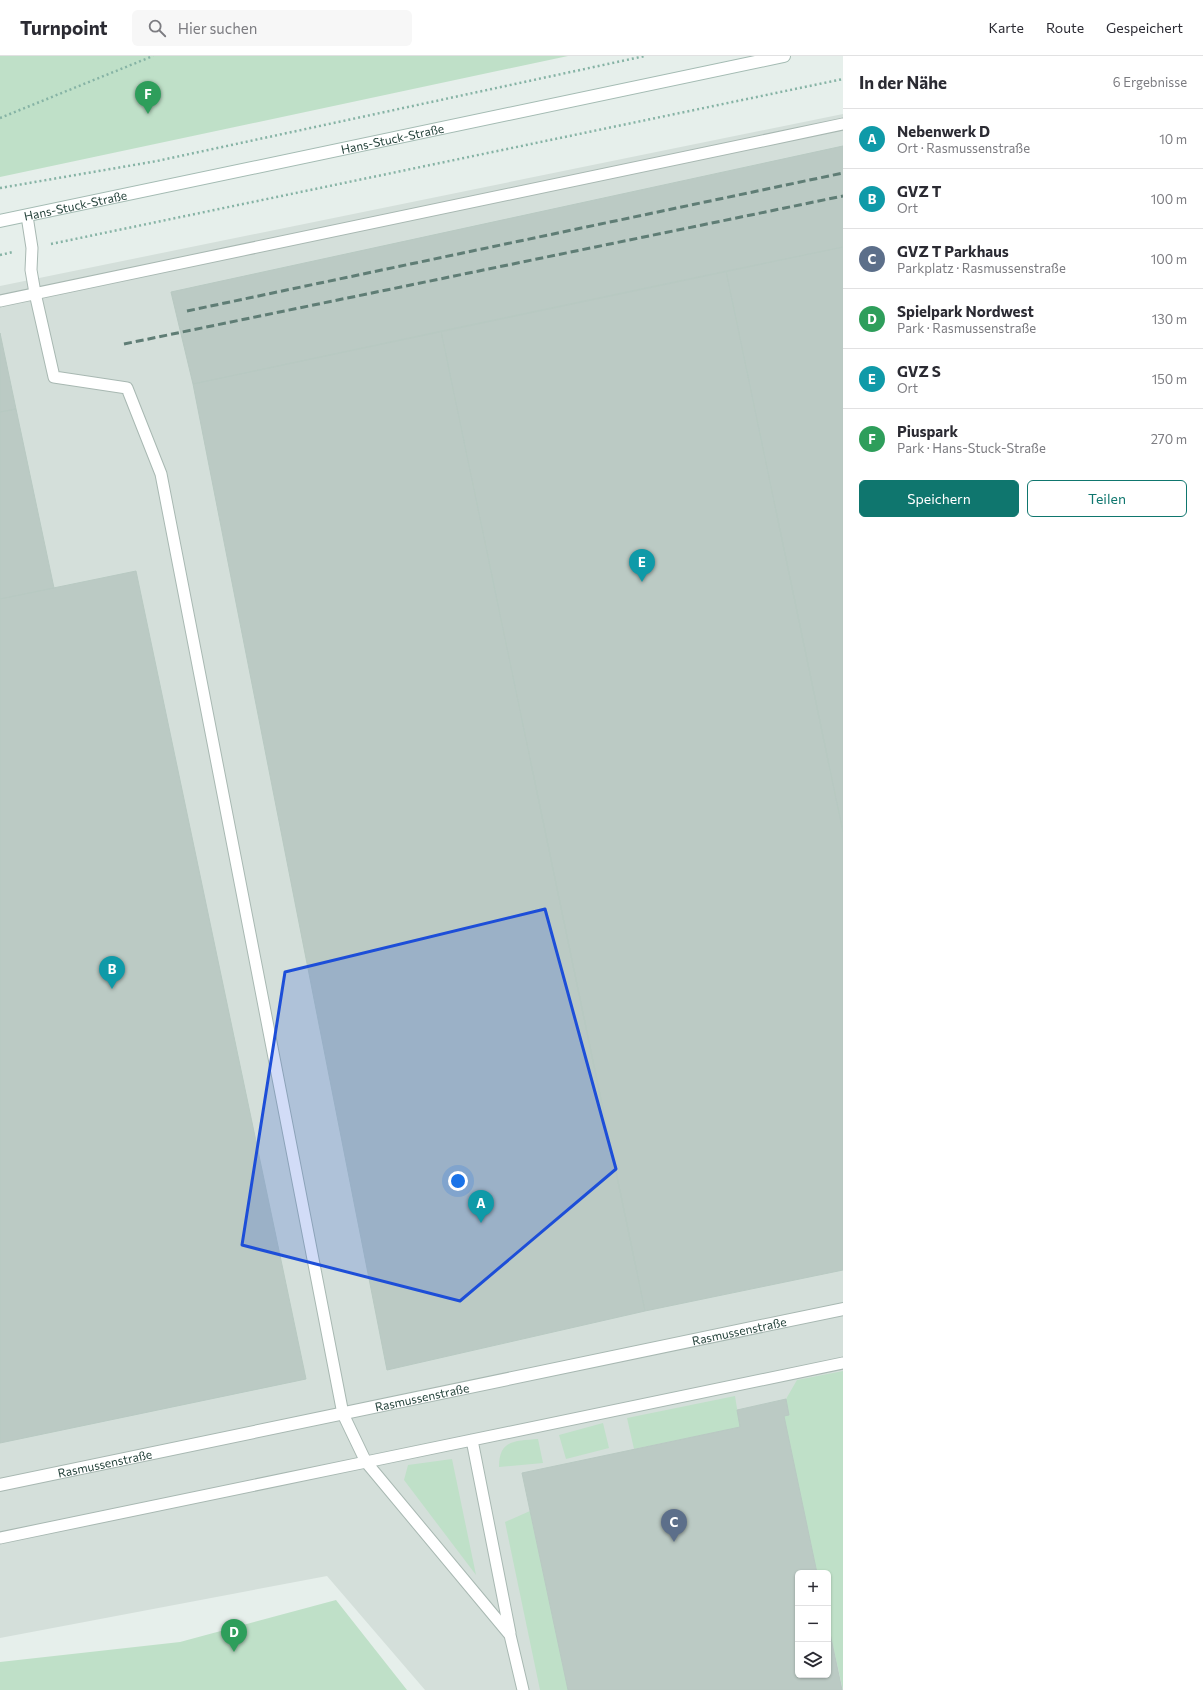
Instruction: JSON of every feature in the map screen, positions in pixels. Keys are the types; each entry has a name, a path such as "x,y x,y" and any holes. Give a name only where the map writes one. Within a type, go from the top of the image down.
{"street":[{"name":"Hans-Stuck-Straße","path":"0,221 784,56"},
{"name":"Rasmussenstraße","path":"0,1485 843,1309"}],"lane":[{"path":"0,301 843,124"},
{"path":"27,216 32,248 31,270 54,377 127,388 161,474 343,1414 366,1462 510,1635"},
{"path":"0,1538 843,1363"},
{"path":"472,1440 522,1690"}],"path":[{"path":"0,118 153,56"},
{"path":"0,188 157,162 645,56"},
{"path":"0,255 209,210 843,79"}],"highlighted area":[{"path":"545,909 616,1169 460,1301 242,1245 285,972"}],"shaded area":[{"path":"843,114 843,1690 425,1690 327,1576 0,1638 0,286"}],"green space":[{"path":"0,56 568,56 0,177"},
{"path":"843,1371 843,1690 831,1637 831,1570 816,1570 784,1416 789,1415 786,1399 797,1380"},
{"path":"735,1396 740,1427 634,1449 627,1418"},
{"path":"603,1423 609,1448 566,1459 559,1435"},
{"path":"538,1439 543,1463 499,1467 502,1451 510,1443"},
{"path":"452,1459 476,1575 404,1480 408,1465"},
{"path":"530,1511 568,1690 540,1690 505,1522"},
{"path":"336,1600 407,1690 0,1690 0,1662 180,1642"}],"building":[{"path":"843,146 843,247 193,384 171,292"},
{"path":"843,247 843,832 726,271"},
{"path":"726,271 843,832 843,1270 645,1311 441,331"},
{"path":"441,331 645,1311 387,1370 193,384"},
{"path":"0,333 16,409 0,412"},
{"path":"16,409 54,588 0,599 0,412"},
{"path":"136,571 306,1379 0,1443 0,599"},
{"path":"786,1399 789,1415 784,1416 816,1570 795,1570 795,1678 831,1678 831,1638 842,1690 568,1690 522,1473 740,1427 737,1410"}],"railway":[{"path":"187,311 843,173"},
{"path":"124,344 843,196"}],"place":[{"name":"Piuspark","path":"148,114"},
{"name":"GVZ S","path":"642,582"},
{"name":"GVZ T","path":"112,989"},
{"name":"Nebenwerk D","path":"481,1223"},
{"name":"GVZ T Parkhaus","path":"674,1542"},
{"name":"Spielpark Nordwest","path":"234,1652"}]}
